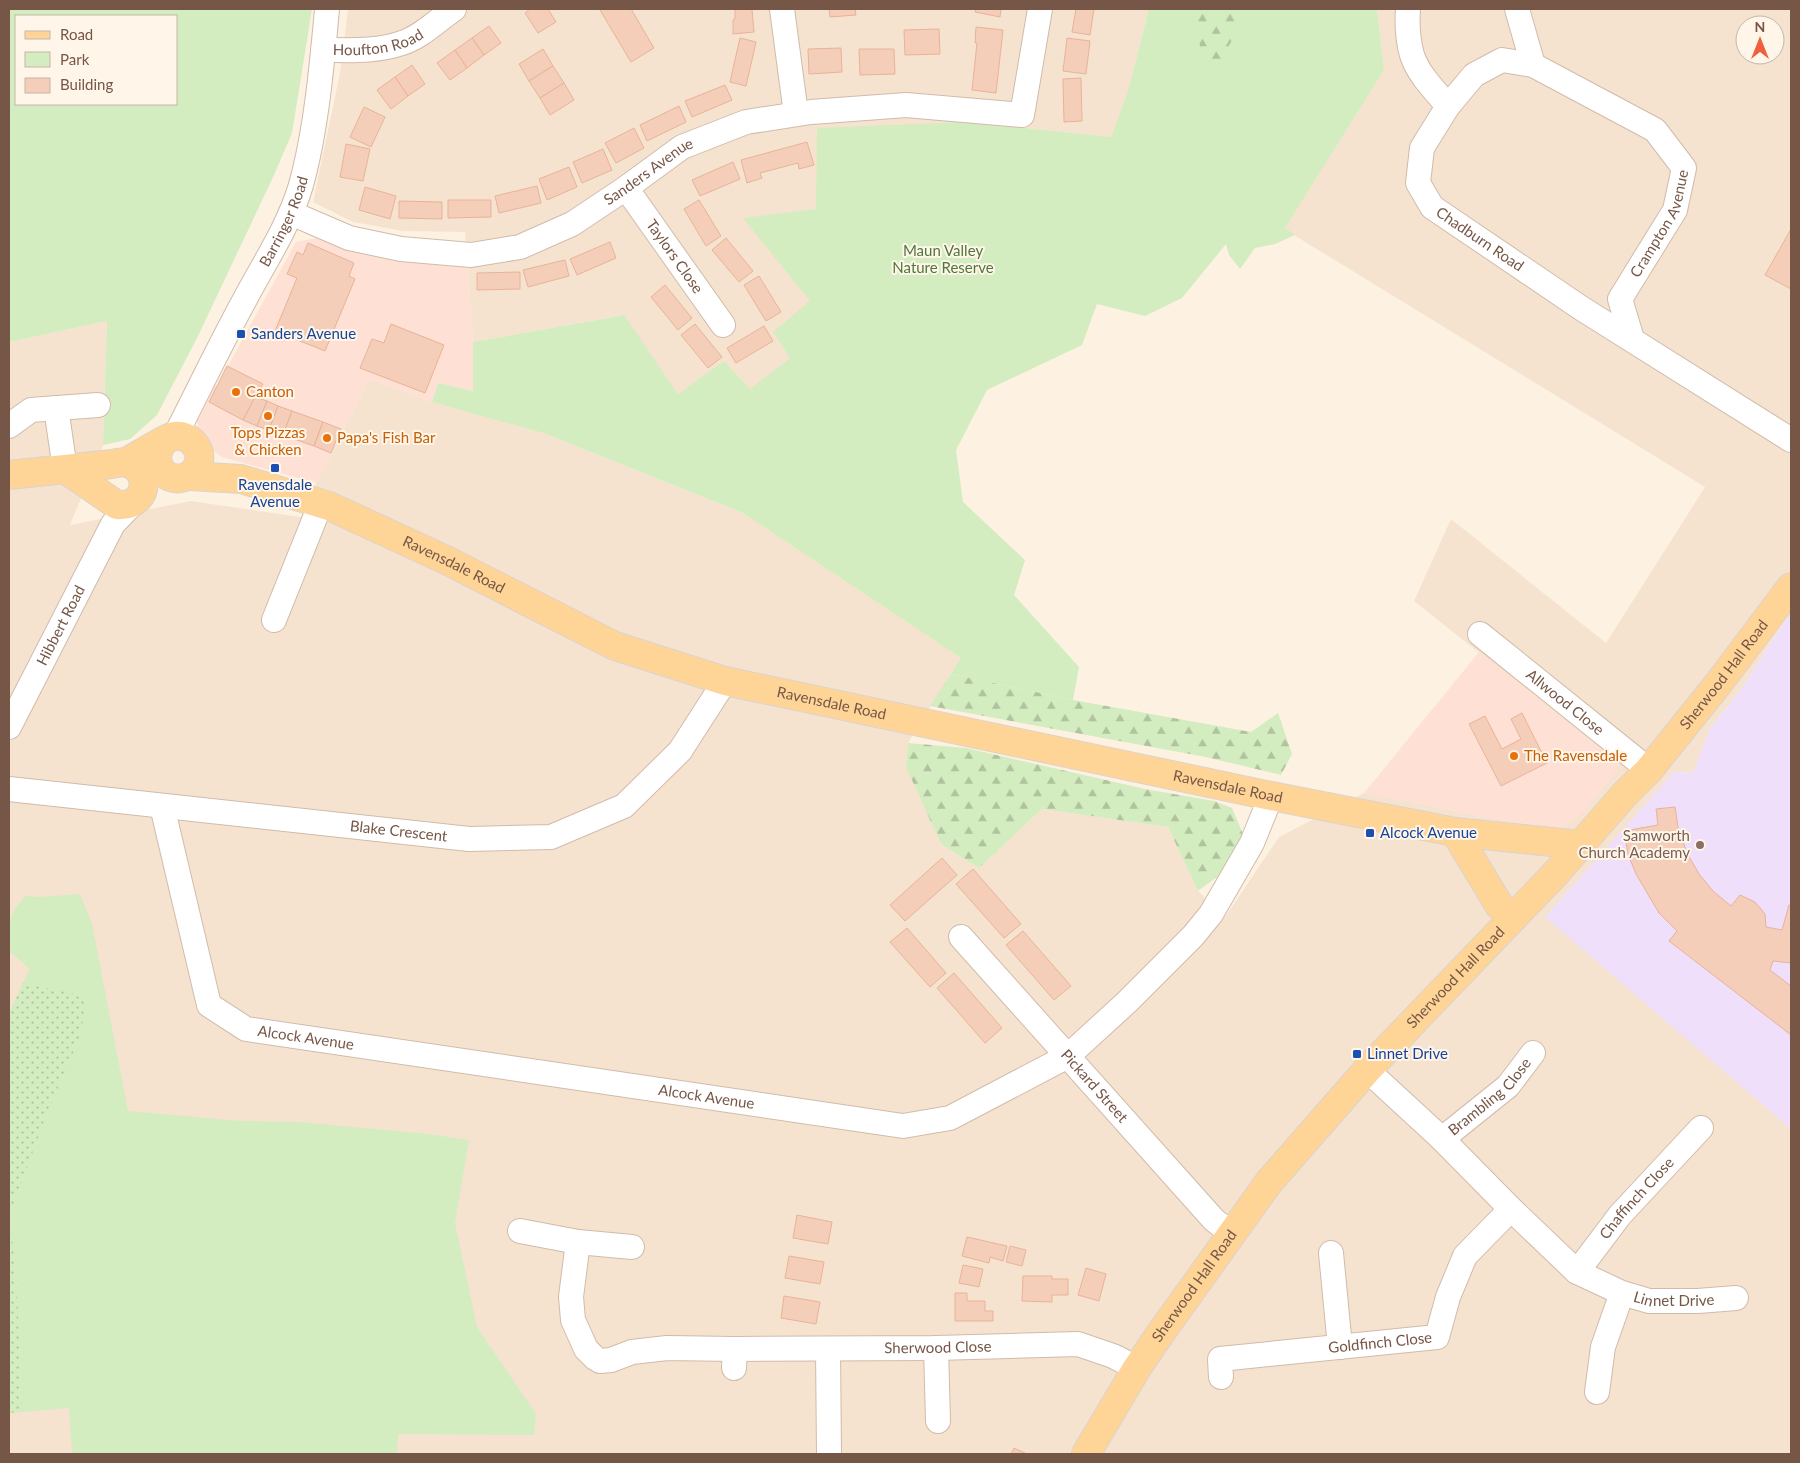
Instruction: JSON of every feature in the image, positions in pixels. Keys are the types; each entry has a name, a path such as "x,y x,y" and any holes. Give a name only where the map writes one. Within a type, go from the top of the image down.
{"main road":[{"path":"9,476 119,463 182,449"},
{"path":"121,502 182,449"},
{"name":"Ravensdale Road","path":"182,449 241,479 321,503 446,560 615,646 725,682 1271,796 1455,832 1581,845"},
{"path":"119,463 138,469 142,475 121,502 100,482 106,469 119,463"},
{"path":"65,469 121,502"},
{"name":"Sherwood Hall Road","path":"1086,1454 1137,1368 1269,1182 1367,1070 1557,872 1648,770 1718,684 1791,586"},
{"path":"1455,832 1500,905 1513,918"},
{"path":"1529,840 1546,857 1557,872"}],"street":[{"name":"Barringer Road","path":"182,449 232,321 291,213 301,184 312,132 327,9"},
{"name":"Houfton Road","path":"323,50 371,50 402,43 415,37 454,9"},
{"path":"782,9 796,114"},
{"name":"Sanders Avenue","path":"291,213 349,238 401,249 471,255 520,247 572,224 682,147 746,122 796,114 906,105 1022,115 1040,9"},
{"path":"1408,9 1412,56 1422,75 1448,106"},
{"path":"1517,9 1532,64"},
{"name":"Chadburn Road","path":"1532,64 1502,60 1474,75 1448,106 1422,148 1418,182 1432,207 1581,308 1791,440"},
{"name":"Crampton Avenue","path":"1532,64 1655,130 1684,168 1675,210 1620,299"},
{"name":"Taylors Close","path":"626,188 724,325"},
{"path":"1581,308 1603,305 1620,299 1632,339"},
{"path":"9,426 31,410 98,405"},
{"path":"56,408 65,469"},
{"name":"Hibbert Road","path":"9,727 121,502"},
{"path":"274,620 321,503"},
{"name":"Allwood Close","path":"1480,634 1648,770"},
{"name":"Blake Crescent","path":"9,789 469,839 551,837 624,806 680,751 725,682"},
{"name":"Alcock Avenue","path":"162,806 209,1005 246,1029 903,1126 950,1118 1068,1056 1134,995 1193,936 1211,914 1252,843 1271,796"},
{"name":"Pickard Street","path":"961,937 1214,1220 1231,1233"},
{"name":"Brambling Close","path":"1442,1139 1508,1086 1533,1049"},
{"name":"Linnet Drive","path":"1367,1070 1442,1139 1577,1272 1622,1293 1649,1301 1698,1301 1736,1298"},
{"name":"Chaffinch Close","path":"1577,1272 1620,1216 1701,1128"},
{"name":"Goldfinch Close","path":"1221,1377 1220,1359 1437,1337 1448,1297 1466,1256 1511,1209"},
{"path":"520,1231 578,1242 632,1247"},
{"name":"Sherwood Close","path":"578,1242 571,1297 574,1320 586,1349 600,1361 611,1360 632,1352 667,1348 734,1359 828,1349 1078,1344 1113,1356 1137,1368"},
{"path":"1331,1253 1340,1347"},
{"path":"1597,1392 1603,1347 1622,1293"},
{"path":"936,1348 938,1421"},
{"path":"828,1349 829,1454"}],"shaded area":[{"path":"348,9 1149,9 1128,91 1111,137 968,122 817,209 810,301 790,358 750,390 724,361 678,395 623,315 473,342 465,232 403,231 353,222 313,202 340,73"},
{"path":"1377,9 1791,9 1791,616 1786,620 1740,691 1711,727 1693,773 1674,772 1546,917 1791,1129 1791,1454 9,1454 9,342 107,321 103,445 70,525 191,501 301,517 316,483 370,379 432,402 546,434 743,513 961,658 908,743 906,766 941,844 979,868 1042,809 1168,827 1198,891 1225,917 1279,837 1364,793 1487,818 1619,764 1414,601 1451,519 1606,643 1705,487 1284,229 1384,70"},
{"path":"316,238 383,257 424,263 467,261 473,342 473,391 438,383 432,402 370,379 316,483 222,457 205,446 195,417 210,383 217,386 296,242"},
{"name":"Samworth Church Academy","path":"1791,616 1791,1129 1545,917 1674,772 1693,773 1711,727 1740,691 1786,620"},
{"path":"1479,652 1620,764 1585,811 1566,826 1543,827 1487,818 1364,793"}],"green space":[{"path":"9,9 312,9 292,133 199,334 157,415 130,439 103,445 107,321 9,342"},
{"path":"27,9 49,9 46,15 26,15"},
{"name":"Maun Valley Nature Reserve","path":"1149,9 1377,9 1384,70 1285,228 1295,235 1275,244 1255,248 1240,269 1229,255 1226,244 1182,298 1145,316 1097,304 1082,345 987,390 956,450 963,502 1025,560 1014,595 1079,667 1073,700 951,674 961,658 743,513 546,434 432,402 438,383 473,391 473,342 624,315 678,394 724,361 750,389 790,358 773,332 810,301 743,218 816,209 817,128 968,122 1111,137 1128,91"},
{"path":"1196,9 1248,9 1219,63 1201,58"},
{"path":"951,674 1073,700 1251,732 1278,713 1292,754 1281,775 1206,757 930,706"},
{"path":"908,743 966,748 1145,789 1214,801 1232,808 1243,834 1222,873 1198,891 1168,827 1042,809 979,868 941,844 906,767"},
{"path":"80,894 92,924 128,1111 240,1121 298,1122 428,1134 469,1140 455,1223 477,1327 536,1414 534,1435 398,1434 397,1454 72,1454 69,1408 22,1412 17,1292 10,1215 45,1118 81,1034 85,996 23,983 30,969 9,951 9,927 14,910 25,896 39,897"},
{"path":"23,983 86,996 81,1034 45,1118 10,1215 17,1292 22,1412 9,1413 9,1013"}],"building":[{"path":"530,9 548,9 556,22 538,33 525,13"},
{"path":"631,9 654,48 631,62 600,10"},
{"path":"735,9 752,9 754,32 733,34"},
{"path":"829,9 855,9 856,15 830,17"},
{"path":"976,9 1001,9 1000,17 975,12"},
{"path":"1076,9 1094,9 1090,35 1072,32"},
{"path":"489,26 501,43 484,55 472,38"},
{"path":"976,27 1003,30 996,93 972,90 977,43 975,43"},
{"path":"939,29 940,54 905,55 904,30"},
{"path":"472,38 484,55 467,68 455,50"},
{"path":"740,38 756,42 746,86 730,82"},
{"path":"1067,38 1090,41 1086,74 1063,71"},
{"path":"841,48 842,72 809,74 808,49"},
{"path":"543,49 553,66 529,81 519,64"},
{"path":"859,49 894,49 895,74 860,75"},
{"path":"455,50 467,68 450,80 437,63"},
{"path":"412,65 425,84 408,96 395,77"},
{"path":"553,66 564,83 540,98 529,81"},
{"path":"395,77 408,96 391,109 377,90"},
{"path":"1081,78 1082,121 1064,122 1063,79"},
{"path":"564,83 574,100 550,115 540,98"},
{"path":"725,85 732,100 692,117 685,101"},
{"path":"679,106 686,122 647,141 640,125"},
{"path":"364,107 385,117 371,147 350,137"},
{"path":"634,128 644,148 616,163 605,143"},
{"path":"807,142 814,165 799,169 798,163 760,173 762,178 747,183 741,160"},
{"path":"346,144 370,149 363,181 340,177"},
{"path":"603,149 612,170 582,183 573,162"},
{"path":"733,162 740,179 700,196 692,180"},
{"path":"569,167 577,187 547,200 539,179"},
{"path":"537,186 541,203 499,213 495,196"},
{"path":"365,187 396,196 390,219 359,210"},
{"path":"448,200 491,200 491,217 448,218"},
{"path":"699,200 721,236 706,246 684,209"},
{"path":"399,201 442,202 442,219 399,218"},
{"path":"1791,229 1791,289 1765,275"},
{"path":"726,238 753,271 739,282 712,250"},
{"path":"610,242 616,258 577,275 570,259"},
{"path":"308,243 354,263 349,276 355,279 325,351 275,331 297,278 287,274 297,252 303,255"},
{"path":"565,260 569,276 528,287 523,270"},
{"path":"520,272 520,289 477,290 477,273"},
{"path":"759,276 781,312 766,321 744,285"},
{"path":"665,285 692,318 678,330 651,297"},
{"path":"391,324 444,345 425,393 360,368 372,339 384,343"},
{"path":"695,324 722,357 708,368 681,335"},
{"path":"764,326 773,341 736,363 727,348"},
{"name":"Canton","path":"227,366 263,384 243,420 209,402"},
{"path":"255,397 267,401 257,426 243,420"},
{"name":"Tops Pizzas & Chicken","path":"267,401 278,406 269,430 257,426"},
{"path":"278,406 292,411 283,435 269,430"},
{"path":"292,411 323,422 314,446 283,435"},
{"name":"Papa's Fish Bar","path":"323,422 341,429 331,453 314,446"},
{"name":"The Ravensdale","path":"1522,713 1547,763 1501,786 1469,724 1485,716 1502,749 1521,739 1511,719"},
{"path":"1675,807 1678,827 1687,853 1699,874 1713,891 1731,906 1740,895 1755,902 1765,914 1766,927 1782,930 1789,905 1791,905 1791,963 1773,961 1770,970 1791,986 1791,1035 1669,941 1677,931 1659,913 1636,874 1628,854 1624,831 1658,825 1656,809"},
{"path":"942,858 957,875 905,921 890,905"},
{"path":"973,869 1021,924 1004,938 956,884"},
{"path":"907,928 946,973 930,987 890,942"},
{"path":"1023,931 1071,986 1054,1000 1006,945"},
{"path":"954,973 1002,1028 985,1043 937,988"},
{"path":"797,1215 832,1222 828,1244 793,1238"},
{"path":"967,1237 1007,1246 1003,1261 990,1257 989,1263 962,1256"},
{"path":"1010,1246 1026,1250 1022,1266 1006,1262"},
{"path":"789,1256 824,1262 820,1284 785,1278"},
{"path":"963,1265 983,1269 979,1287 959,1283"},
{"path":"1086,1268 1106,1274 1099,1301 1078,1295"},
{"path":"1023,1276 1052,1276 1052,1279 1068,1279 1068,1295 1052,1295 1052,1302 1022,1301"},
{"path":"955,1293 967,1293 967,1301 985,1301 985,1311 993,1311 993,1321 955,1321"},
{"path":"784,1296 820,1302 816,1324 781,1318"},
{"path":"1014,1448 1027,1454 1011,1454"}],"place":[{"name":"Sanders Avenue","path":"241,334"},
{"name":"Canton","path":"236,392"},
{"name":"Tops Pizzas & Chicken","path":"268,416"},
{"name":"Papa's Fish Bar","path":"327,438"},
{"name":"Ravensdale Avenue","path":"275,468"},
{"name":"The Ravensdale","path":"1514,756"},
{"name":"Alcock Avenue","path":"1370,833"},
{"name":"Samworth Church Academy","path":"1700,845"},
{"name":"Linnet Drive","path":"1357,1054"}]}
